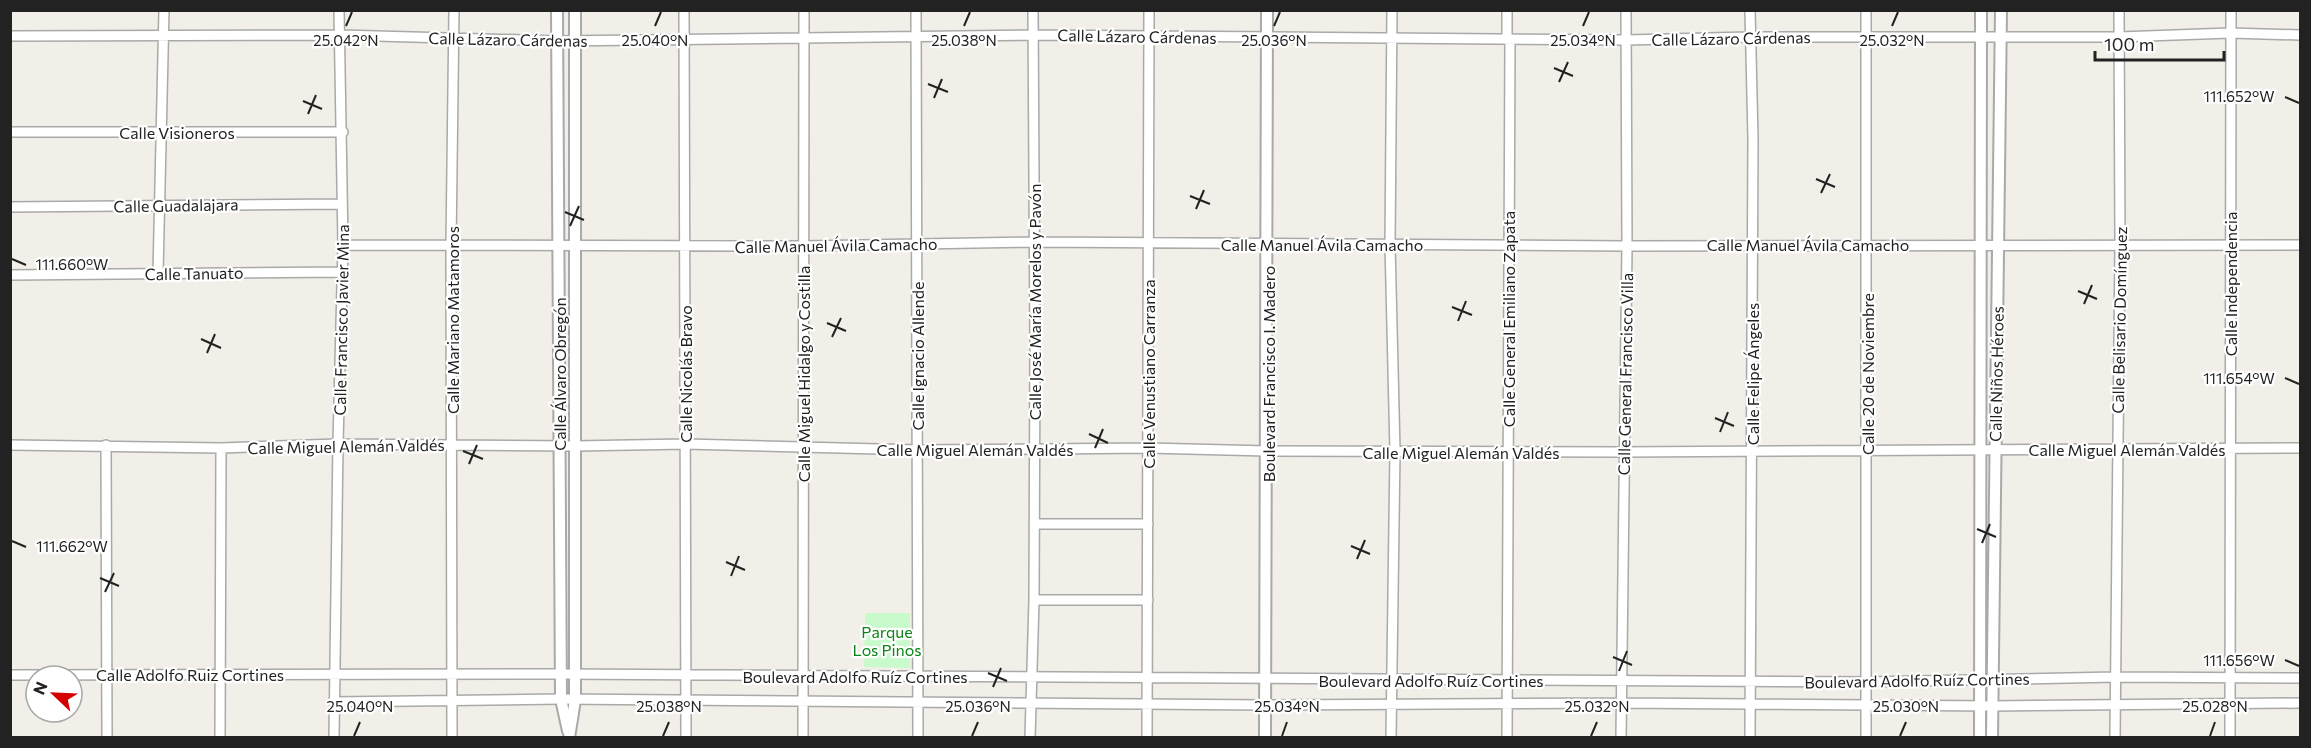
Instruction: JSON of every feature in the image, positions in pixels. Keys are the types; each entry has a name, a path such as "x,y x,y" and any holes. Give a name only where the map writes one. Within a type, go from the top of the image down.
{"street":[{"path":"158,274 164,10"},
{"name":"Calle Francisco Javier Mina","path":"334,738 343,245 343,132 339,10"},
{"name":"Calle Mariano Matamoros","path":"452,738 451,245 454,10"},
{"name":"Calle Álvaro Obregón","path":"557,10 561,699 569,737"},
{"name":"Calle Álvaro Obregón","path":"569,737 575,700 575,10"},
{"name":"Calle Nicolás Bravo","path":"684,10 686,738"},
{"name":"Calle Miguel Hidalgo y Costilla","path":"803,738 804,10"},
{"name":"Calle Ignacio Allende","path":"916,10 918,738"},
{"name":"Calle José María Morelos y Pavón","path":"1030,738 1035,450 1033,10"},
{"name":"Calle Venustiano Carranza","path":"1148,738 1149,10"},
{"name":"Boulevard Francisco I. Madero","path":"1265,738 1268,451 1267,10"},
{"path":"1391,738 1395,451 1390,244 1392,10"},
{"name":"Calle General Emiliano Zapata","path":"1507,10 1507,40 1510,39 1507,738"},
{"name":"Calle General Francisco Villa","path":"1621,738 1627,246 1626,10"},
{"name":"Calle Felipe Ángeles","path":"1749,10 1753,139 1750,738"},
{"name":"Calle 20 de Noviembre","path":"1866,10 1866,738"},
{"name":"Calle Niños Héroes","path":"1980,738 1981,10"},
{"name":"Calle Niños Héroes","path":"1992,738 2001,10"},
{"name":"Calle Belisario Domínguez","path":"2115,738 2120,245 2119,10"},
{"name":"Calle Independencia","path":"2230,738 2231,10"},
{"name":"Calle Lázaro Cárdenas","path":"10,36 341,35 558,42 1033,35 1507,40 1749,37 2120,37 2230,33 2301,35"},
{"name":"Calle Visioneros","path":"10,132 343,132"},
{"name":"Calle Guadalajara","path":"10,207 342,204"},
{"name":"Calle Manuel Ávila Camacho","path":"343,245 804,246 1034,242 1627,246 2301,244"},
{"name":"Calle Tanuato","path":"10,275 342,272"},
{"name":"Calle Miguel Alemán Valdés","path":"10,445 222,448 338,444 575,446 685,444 918,450 1148,448 1508,452 2301,448"},
{"path":"106,445 107,738"},
{"path":"219,738 222,448"},
{"path":"1034,524 1148,524"},
{"path":"1034,600 1148,600"},
{"name":"Boulevard Adolfo Ruíz Cortines","path":"453,674 1866,682 2116,677 2301,678"},
{"name":"Calle Adolfo Ruiz Cortines","path":"10,675 453,674"},
{"name":"Boulevard Adolfo Ruíz Cortines","path":"334,702 561,699 918,701 1030,704 1507,705 1621,703 1867,706 2301,703"}],"green space":[{"name":"Parque Los Pinos","path":"865,613 910,613 910,668 864,667"}]}
